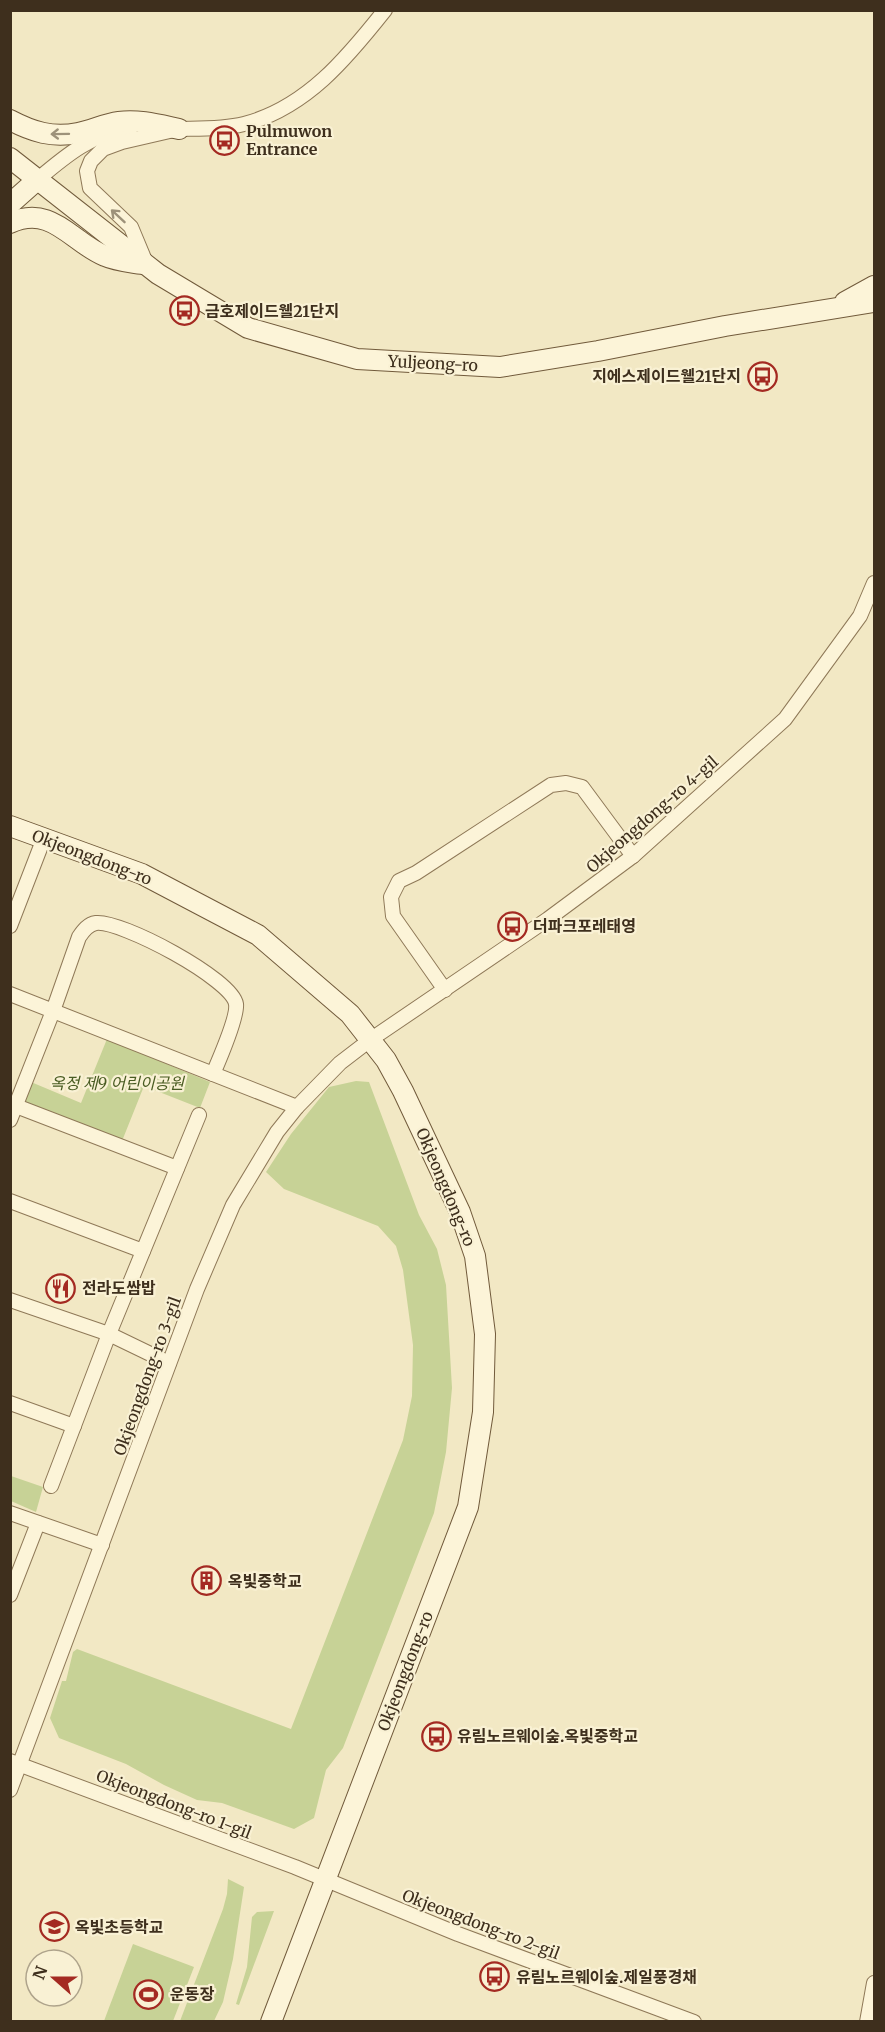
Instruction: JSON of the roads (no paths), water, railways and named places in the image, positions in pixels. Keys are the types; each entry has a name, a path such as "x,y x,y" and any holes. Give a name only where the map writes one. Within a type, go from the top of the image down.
{"street":[{"path":"10,204 62,159 94,139 123,130 216,129 244,124 301,99 344,59 385,10"},
{"path":"10,120 32,131 56,135 78,133 120,122 149,123 179,129"},
{"path":"147,265 131,228 90,188 87,171 96,154 103,149 122,142 179,129"},
{"name":"Yuljeong-ro","path":"10,158 147,265 248,328 357,359 500,367 725,326 874,302"},
{"path":"10,223 30,216 47,219 105,256 147,265"},
{"path":"831,310 874,285"},
{"path":"831,310 874,313"},
{"name":"Okjeongdong-ro 4-gil","path":"370,1040 548,919 633,856 785,719 860,616 874,583"},
{"path":"445,990 393,916 391,897 399,881 416,873 551,785 566,783 582,787 633,856"},
{"name":"Okjeongdong-ro","path":"10,826 142,874 258,935 350,1014 386,1060 403,1091 460,1212 475,1256 485,1334 483,1412 468,1507 271,2022"},
{"path":"10,926 44,838"},
{"path":"10,1120 79,937 86,927 96,923 122,927 198,966 230,990 236,1004 235,1015 213,1074"},
{"path":"10,994 297,1107"},
{"name":"Okjeongdong-ro 3-gil","path":"10,1790 16,1763 102,1545 197,1289 233,1205 277,1132 297,1107 340,1063 370,1040"},
{"path":"16,1106 177,1168"},
{"path":"51,1486 109,1334 199,1115"},
{"path":"10,1201 143,1251"},
{"path":"10,1300 109,1334 169,1363"},
{"path":"10,1403 74,1426"},
{"path":"10,1513 102,1545"},
{"path":"10,1595 38,1524"},
{"name":"Okjeongdong-ro 1-gil","path":"16,1763 325,1879"},
{"name":"Okjeongdong-ro 2-gil","path":"325,1879 458,1934 694,2022"},
{"path":"867,2022 874,1983"}],"place":[{"name":"Pulmuwon Entrance","path":"225,140"},
{"name":"금호제이드웰21단지","path":"184,311"},
{"name":"지에스제이드웰21단지","path":"762,376"},
{"name":"더파크포레태영","path":"512,926"},
{"name":"전라도쌈밥","path":"61,1288"},
{"name":"옥빛중학교","path":"207,1581"},
{"name":"유림노르웨이숲.옥빛중학교","path":"436,1736"},
{"name":"옥빛초등학교","path":"54,1927"},
{"name":"유림노르웨이숲.제일풍경채","path":"495,1977"},
{"name":"운동장","path":"149,1994"}],"park label":[{"name":"옥정 제9 어린이공원","path":"117,1083"}]}
